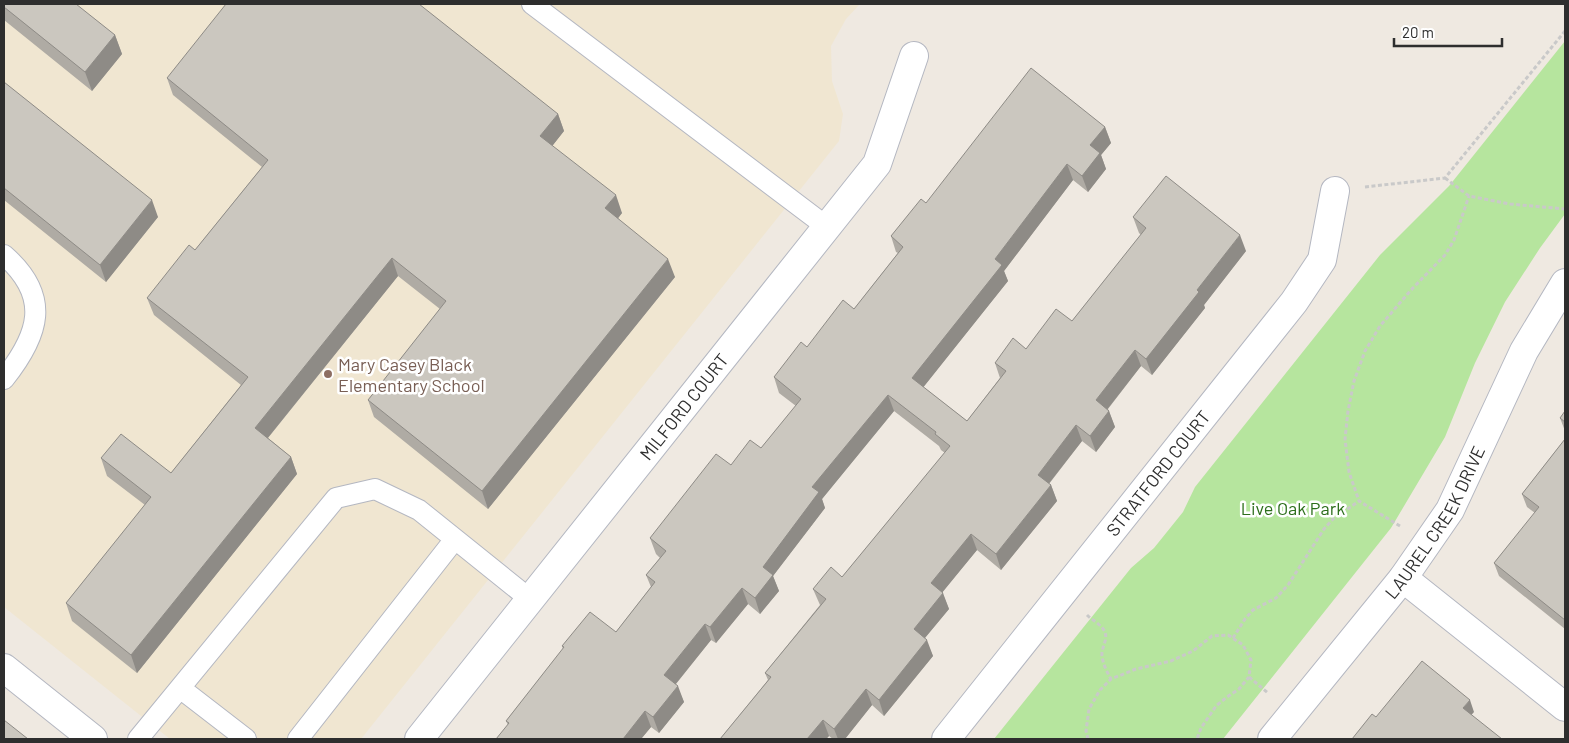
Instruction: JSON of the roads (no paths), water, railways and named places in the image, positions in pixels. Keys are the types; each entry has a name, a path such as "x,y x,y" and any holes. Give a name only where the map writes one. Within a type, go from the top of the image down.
{"street":[{"name":"MILFORD COURT","path":"419,739 877,164 914,56"},
{"name":"STRATFORD COURT","path":"946,739 1294,302 1322,260 1335,191"},
{"name":"LAUREL CREEK DRIVE","path":"1272,739 1403,578 1450,510 1524,351 1565,284"},
{"path":"1403,578 1565,706"},
{"path":"4,668 93,739"}],"lane":[{"path":"532,4 828,227"},
{"path":"4,255 23,274 31,289 35,321 31,336 23,353 4,379"},
{"path":"138,739 336,498 376,489 419,510 530,600"},
{"path":"298,739 455,539"},
{"path":"180,688 246,739"}],"place":[{"name":"Mary Casey Black Elementary School","path":"328,374"}],"park label":[{"name":"Live Oak Park","path":"1293,508"}]}
